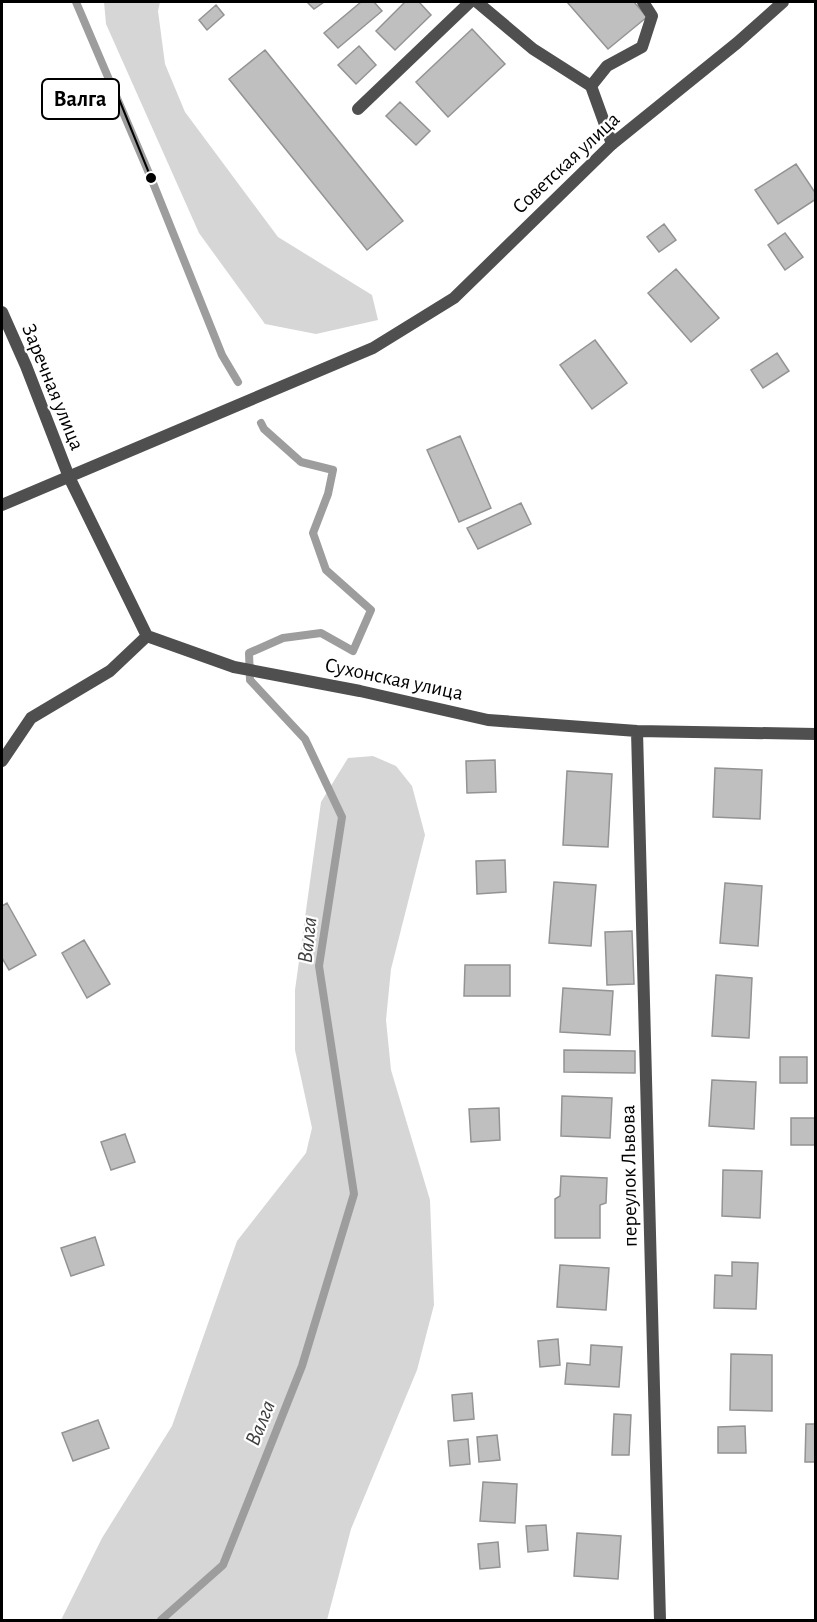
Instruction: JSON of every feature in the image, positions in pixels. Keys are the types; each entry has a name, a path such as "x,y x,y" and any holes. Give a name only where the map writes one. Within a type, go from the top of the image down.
{"street":[{"path":"358,109 470,2"},
{"path":"477,2 533,49 591,86 612,144"},
{"path":"591,86 607,66 642,46 652,16 643,2"},
{"name":"Советская улица","path":"2,505 373,348 454,298 612,144 737,43 783,2"},
{"name":"Заречная улица","path":"2,312 26,366 69,477"},
{"path":"2,761 31,718 110,671 147,636 69,477"},
{"name":"Сухонская улица","path":"147,636 234,667 488,720 637,731 816,734"},
{"name":"переулок Львова","path":"637,731 660,1620"}],"shaded area":[{"path":"104,2 160,2 158,11 165,64 185,112 278,237 372,295 378,320 316,334 265,324 199,233 106,24"},
{"path":"373,756 396,766 412,786 425,835 391,969 386,1020 391,1070 430,1200 434,1305 417,1370 351,1529 327,1620 61,1620 102,1538 172,1426 237,1241 306,1153 312,1128 295,1050 295,990 321,802 348,758"}],"building":[{"path":"307,2 324,2 314,9"},
{"path":"361,2 374,2 382,11 338,48 324,33"},
{"path":"405,2 419,2 431,15 395,50 376,31"},
{"path":"567,2 634,2 647,17 608,49"},
{"path":"216,5 224,15 207,30 199,20"},
{"path":"472,29 505,64 448,117 416,82"},
{"path":"359,46 376,65 356,84 338,65"},
{"path":"265,50 403,221 367,250 229,79"},
{"path":"400,102 430,131 416,145 386,116"},
{"path":"796,164 816,194 816,199 778,224 755,190"},
{"path":"664,224 676,240 659,252 647,237"},
{"path":"785,233 803,257 785,270 768,245"},
{"path":"676,269 719,318 691,342 648,293"},
{"path":"595,340 627,383 592,409 560,365"},
{"path":"777,353 789,371 763,388 751,370"},
{"path":"460,436 491,508 459,522 427,450"},
{"path":"521,503 531,524 478,549 467,528"},
{"path":"495,760 496,792 467,793 466,761"},
{"path":"715,768 762,770 760,819 713,817"},
{"path":"567,771 612,774 608,847 563,845"},
{"path":"505,860 506,892 477,894 476,861"},
{"path":"554,882 596,885 591,946 549,943"},
{"path":"725,883 762,886 758,946 720,943"},
{"path":"7,903 36,955 9,970 2,958 2,906"},
{"path":"632,931 634,984 607,985 605,932"},
{"path":"84,940 110,984 87,998 62,953"},
{"path":"465,965 510,965 510,996 464,996"},
{"path":"716,975 752,978 749,1038 712,1036"},
{"path":"563,988 613,991 610,1035 560,1032"},
{"path":"564,1050 635,1051 635,1073 564,1072"},
{"path":"780,1057 807,1057 807,1083 780,1083"},
{"path":"712,1080 756,1082 754,1129 709,1126"},
{"path":"562,1096 612,1098 610,1138 561,1136"},
{"path":"499,1108 500,1140 471,1142 469,1109"},
{"path":"791,1118 816,1118 816,1145 791,1145"},
{"path":"125,1134 135,1162 111,1170 101,1142"},
{"path":"723,1170 762,1171 760,1218 722,1216"},
{"path":"561,1176 607,1178 606,1203 600,1205 600,1238 555,1238 555,1199 560,1196"},
{"path":"95,1237 104,1265 71,1276 61,1248"},
{"path":"732,1262 758,1263 756,1309 714,1308 715,1275 732,1276"},
{"path":"560,1265 609,1268 606,1310 557,1307"},
{"path":"558,1339 560,1365 540,1367 538,1341"},
{"path":"591,1345 622,1347 619,1387 565,1384 567,1363 590,1365"},
{"path":"731,1354 772,1355 772,1411 730,1410"},
{"path":"472,1393 474,1419 454,1421 452,1395"},
{"path":"614,1414 631,1415 629,1455 612,1455"},
{"path":"98,1420 109,1448 73,1461 62,1433"},
{"path":"806,1424 816,1424 816,1462 805,1462"},
{"path":"745,1426 746,1453 718,1453 718,1427"},
{"path":"497,1435 500,1460 479,1462 477,1437"},
{"path":"468,1439 470,1464 450,1466 448,1441"},
{"path":"483,1482 517,1484 515,1523 480,1521"},
{"path":"546,1525 548,1550 528,1552 526,1526"},
{"path":"577,1533 621,1536 618,1579 574,1576"},
{"path":"498,1542 500,1567 480,1569 478,1544"}],"waterway":[{"name":"Валга","path":"76,2 151,178 222,355 238,382"},
{"name":"Валга","path":"161,1620 223,1565 302,1366 354,1194 319,966 342,817 305,739 250,680 249,653 283,638 321,633 353,651 371,610 326,570 313,533 328,494 333,470 301,462 264,429 261,423"}],"place":[{"name":"Валга","path":"151,178"}]}
